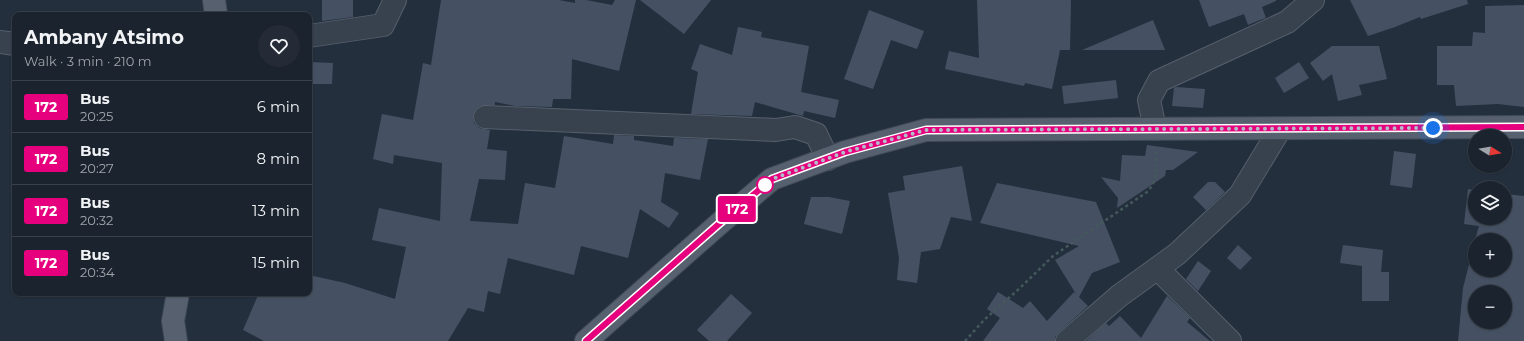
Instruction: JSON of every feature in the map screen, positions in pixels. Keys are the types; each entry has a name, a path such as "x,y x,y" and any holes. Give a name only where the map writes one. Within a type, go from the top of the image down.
{"main road":[{"path":"214,0 216,12"},
{"path":"586,341 772,179 845,152 926,130 1524,128"},
{"path":"176,341 173,321 177,296"}],"street":[{"path":"312,36 383,25 395,0"},
{"path":"1155,129 1149,100 1159,81 1287,22 1313,0"},
{"path":"0,42 12,44"},
{"path":"485,117 776,130 795,127 816,134 828,159"},
{"path":"1066,341 1119,296 1177,254 1240,196 1280,129"},
{"path":"1158,269 1230,341"}],"path":[{"path":"965,341 985,319 1053,256 1147,192 1153,186 1157,169 1155,129"}],"building":[{"path":"322,0 353,0 353,17 322,21"},
{"path":"441,0 559,0 575,3 575,0 586,0 612,5 615,0 636,0 619,71 572,59 571,99 553,99 552,107 515,106 495,102 495,105 480,106 475,110 473,116 474,123 479,128 490,130 487,149 507,151 505,180 479,179 470,221 518,224 525,183 555,188 564,136 613,144 614,135 634,136 634,140 673,146 674,138 708,139 700,180 665,173 661,202 679,213 669,228 640,209 628,258 581,246 574,275 508,258 500,294 488,291 484,312 468,308 448,341 264,341 243,330 258,296 312,296 312,276 345,283 395,299 406,247 372,240 379,208 440,221 442,163 394,155 393,164 373,159 382,114 413,120 423,63 431,65"},
{"path":"640,0 711,0 684,34"},
{"path":"977,0 1071,0 1070,50 1060,50 1052,89 1025,83 1024,86 945,69 949,51 979,58"},
{"path":"1199,0 1276,1 1262,7 1266,18 1248,25 1244,14 1209,27"},
{"path":"1350,0 1467,0 1468,4 1421,19 1420,17 1368,36"},
{"path":"1524,5 1524,107 1498,104 1456,106 1454,85 1437,85 1437,46 1472,46 1473,32 1485,33 1485,6"},
{"path":"869,10 924,31 917,49 891,40 873,89 844,79"},
{"path":"1153,20 1165,50 1082,50"},
{"path":"738,27 762,32 761,37 809,46 801,92 839,100 835,118 804,111 803,116 755,102 752,116 691,114 698,72 691,69 700,44 732,55"},
{"path":"1332,46 1379,46 1387,79 1359,85 1362,95 1338,101 1332,74 1323,81 1310,63"},
{"path":"312,62 333,63 332,84 312,84"},
{"path":"1299,62 1309,78 1284,93 1275,78"},
{"path":"1116,80 1118,98 1064,104 1062,86"},
{"path":"1174,88 1205,89 1203,108 1172,106"},
{"path":"1147,145 1198,152 1173,170 1166,170 1165,176 1117,208 1118,198 1101,177 1120,181 1122,155 1145,156"},
{"path":"1394,151 1416,154 1412,188 1390,185"},
{"path":"962,166 972,221 951,217 940,249 921,252 917,283 897,280 899,258 888,193 905,190 903,176"},
{"path":"1208,182 1215,182 1225,192 1206,210 1193,197"},
{"path":"997,183 1096,202 1120,262 1092,273 1079,297 1088,306 1059,332 1055,337 1055,341 983,341 1000,318 987,309 998,292 1023,308 1030,301 1047,321 1074,292 1076,294 1055,260 1079,246 980,223"},
{"path":"1468,189 1468,225 1464,224"},
{"path":"1512,195 1524,196 1524,341 1458,341 1463,288 1468,268 1468,277 1512,277 1512,233 1477,233 1479,226 1472,225 1512,225"},
{"path":"811,197 829,197 850,201 842,234 804,224"},
{"path":"1238,245 1252,258 1240,270 1227,258"},
{"path":"1343,245 1383,250 1381,272 1389,272 1389,301 1362,301 1362,266 1340,263"},
{"path":"1198,261 1211,271 1198,291 1186,279"},
{"path":"731,294 752,313 727,341 709,341 697,330"},
{"path":"1167,296 1190,318 1187,322 1210,341 1086,341 1106,323 1109,326 1120,316 1141,338"}],"bus line":[{"name":"172","path":"586,341 772,179 845,152 926,130 1524,127"}],"route":[{"path":"765,185 762,188 772,179 845,152 926,130 1433,128"}]}
